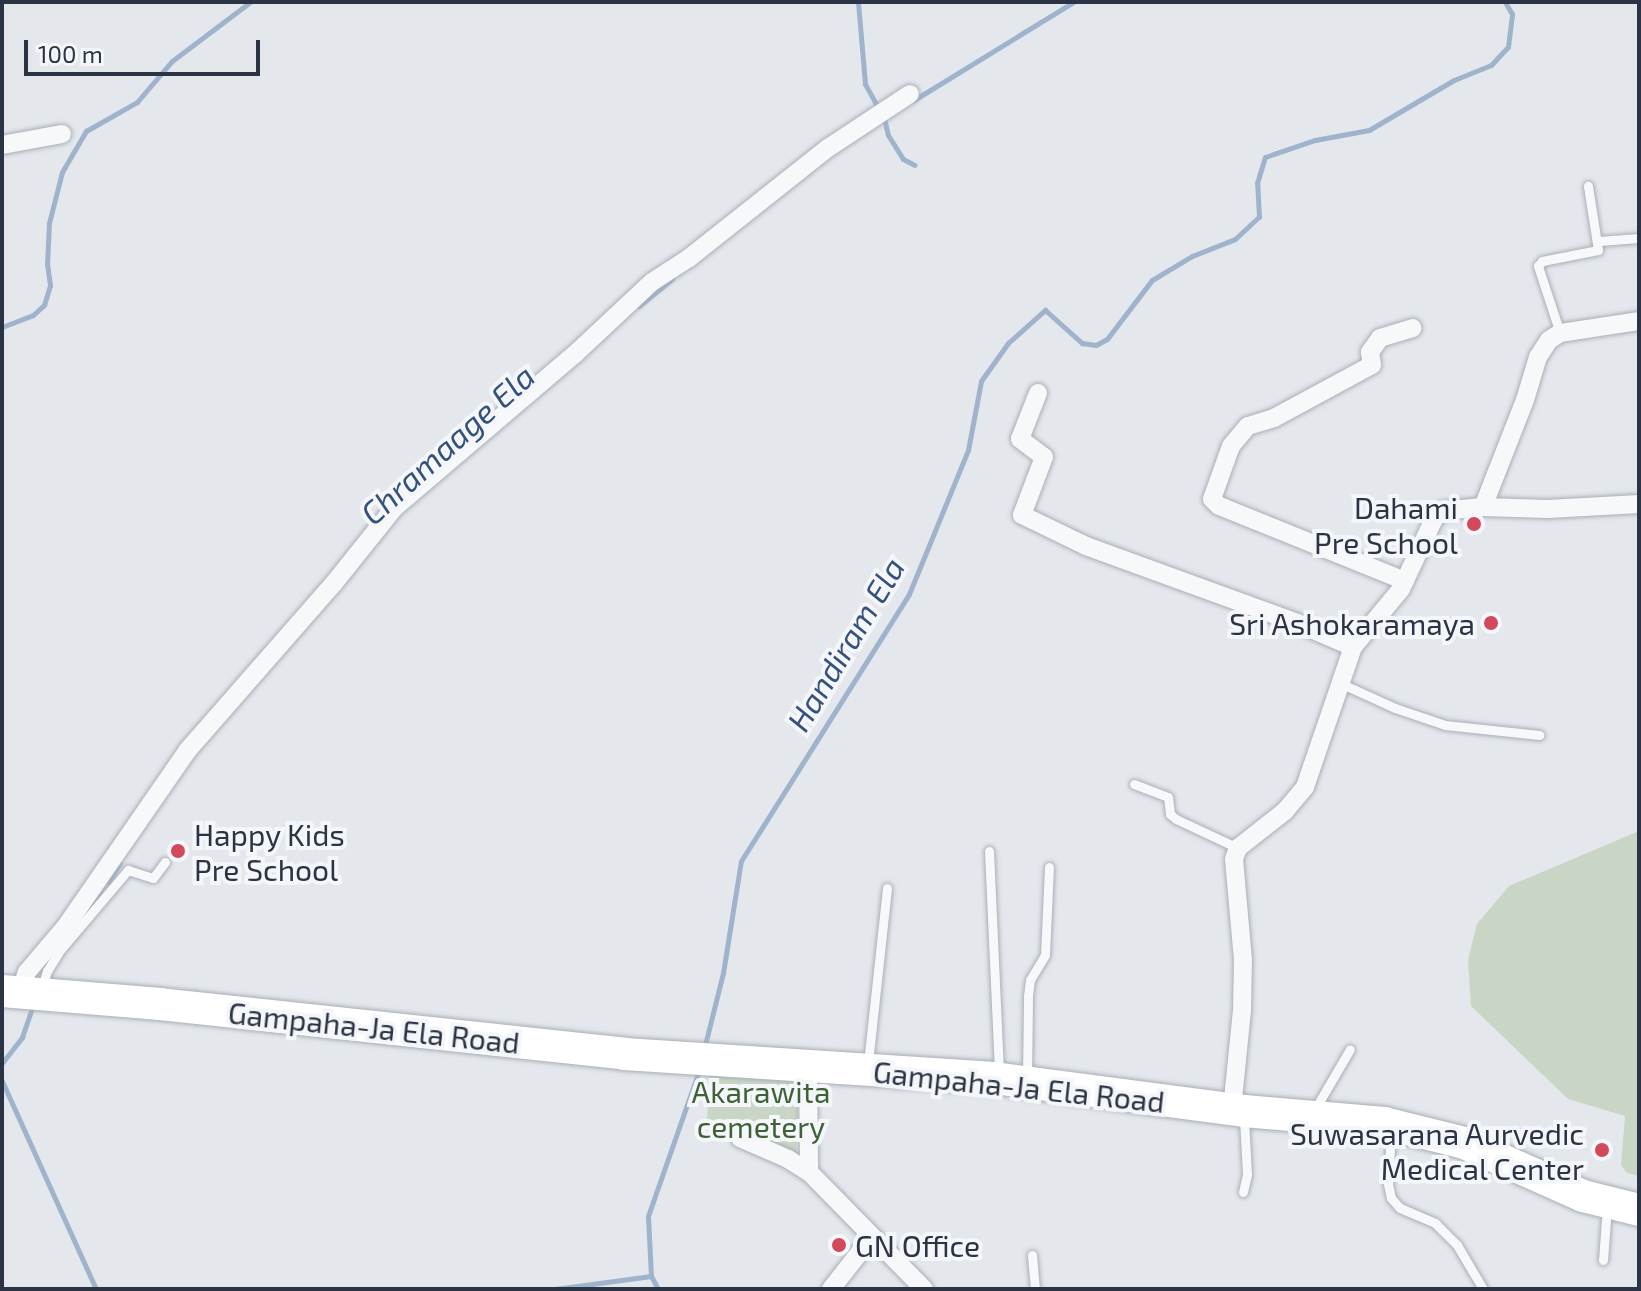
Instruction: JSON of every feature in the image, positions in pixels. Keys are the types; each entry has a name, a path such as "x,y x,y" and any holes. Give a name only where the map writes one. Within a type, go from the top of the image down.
{"highway":[{"name":"Gampaha-Ja Ela Road","path":"22,993 702,1060 1013,1080 1238,1110 1392,1124 1464,1143 1607,1204 1639,1210"}],"street":[{"path":"22,993 27,972 75,915 187,751 316,605 394,508 575,354 652,282 689,258 828,148 910,94"},
{"path":"2,145 62,134"},
{"path":"1483,507 1525,400 1538,357 1549,340 1560,333 1639,321"},
{"path":"1405,581 1219,506 1212,499 1231,446 1248,426 1274,418 1372,365 1370,352 1380,338 1412,328"},
{"path":"1038,393 1020,439 1044,457 1022,515 1086,546 1297,623 1353,647"},
{"path":"1238,1110 1243,960 1234,859 1238,848 1285,811 1305,787 1353,647 1395,598 1427,531 1442,511 1483,507 1548,509 1639,504"},
{"path":"808,1069 809,1172"},
{"path":"740,1138 809,1172 916,1286"},
{"path":"831,1289 871,1238"}],"lane":[{"path":"1560,333 1538,266 1542,261 1598,250 1588,186"},
{"path":"1599,241 1639,238"},
{"path":"1340,683 1395,708 1445,725 1539,735"},
{"path":"1134,784 1168,797 1170,814 1176,819 1238,848"},
{"path":"989,851 1013,1080"},
{"path":"22,993 47,971 61,949 128,870 153,878 165,862"},
{"path":"1013,1080 1030,980 1045,955 1049,867"},
{"path":"867,1071 887,888"},
{"path":"1311,1116 1350,1049"},
{"path":"1238,1110 1247,1174 1243,1192"},
{"path":"1392,1124 1388,1156 1391,1198 1400,1208 1419,1214 1446,1234 1457,1245 1483,1289"},
{"path":"1603,1260 1607,1204"},
{"path":"1032,1255 1035,1289"}],"green space":[{"path":"1639,831 1639,1176 1627,1173 1621,1165 1625,1116 1568,1099 1471,1006 1468,960 1477,924 1509,886"},
{"name":"Akarawita cemetery","path":"709,1073 799,1077 796,1157 707,1123"}],"waterway":[{"path":"2,327 33,315 44,305 50,285 47,264 49,223 62,172 86,131 137,102 172,61 250,2"},
{"path":"858,2 865,84 879,109"},
{"name":"Chramaage Ela","path":"914,100 1073,2"},
{"name":"Handiram Ela","path":"704,1049 723,973 741,861 909,594 968,450 981,381 1008,343 1045,310 1082,343 1096,345 1107,339 1152,280 1192,256 1235,239 1259,217 1257,183 1265,157 1315,140 1369,130 1454,80 1491,65 1508,47 1512,14 1505,2"},
{"path":"884,118 888,135 903,159 915,165"},
{"name":"Chramaage Ela","path":"639,306 672,279"},
{"name":"Chramaage Ela","path":"108,882 120,863"},
{"name":"Chramaage Ela","path":"2,1063 22,1037 34,1003"},
{"name":"Handiram Ela","path":"555,1289 651,1276 648,1216 699,1070"},
{"name":"Chramaage Ela","path":"2,1081 96,1289"},
{"path":"651,1276 658,1289"}],"place":[{"name":"Dahami Pre School","path":"1474,524"},
{"name":"Sri Ashokaramaya","path":"1491,623"},
{"name":"Happy Kids Pre School","path":"178,851"},
{"name":"Suwasarana Aurvedic Medical Center","path":"1602,1150"},
{"name":"GN Office","path":"839,1245"}]}
